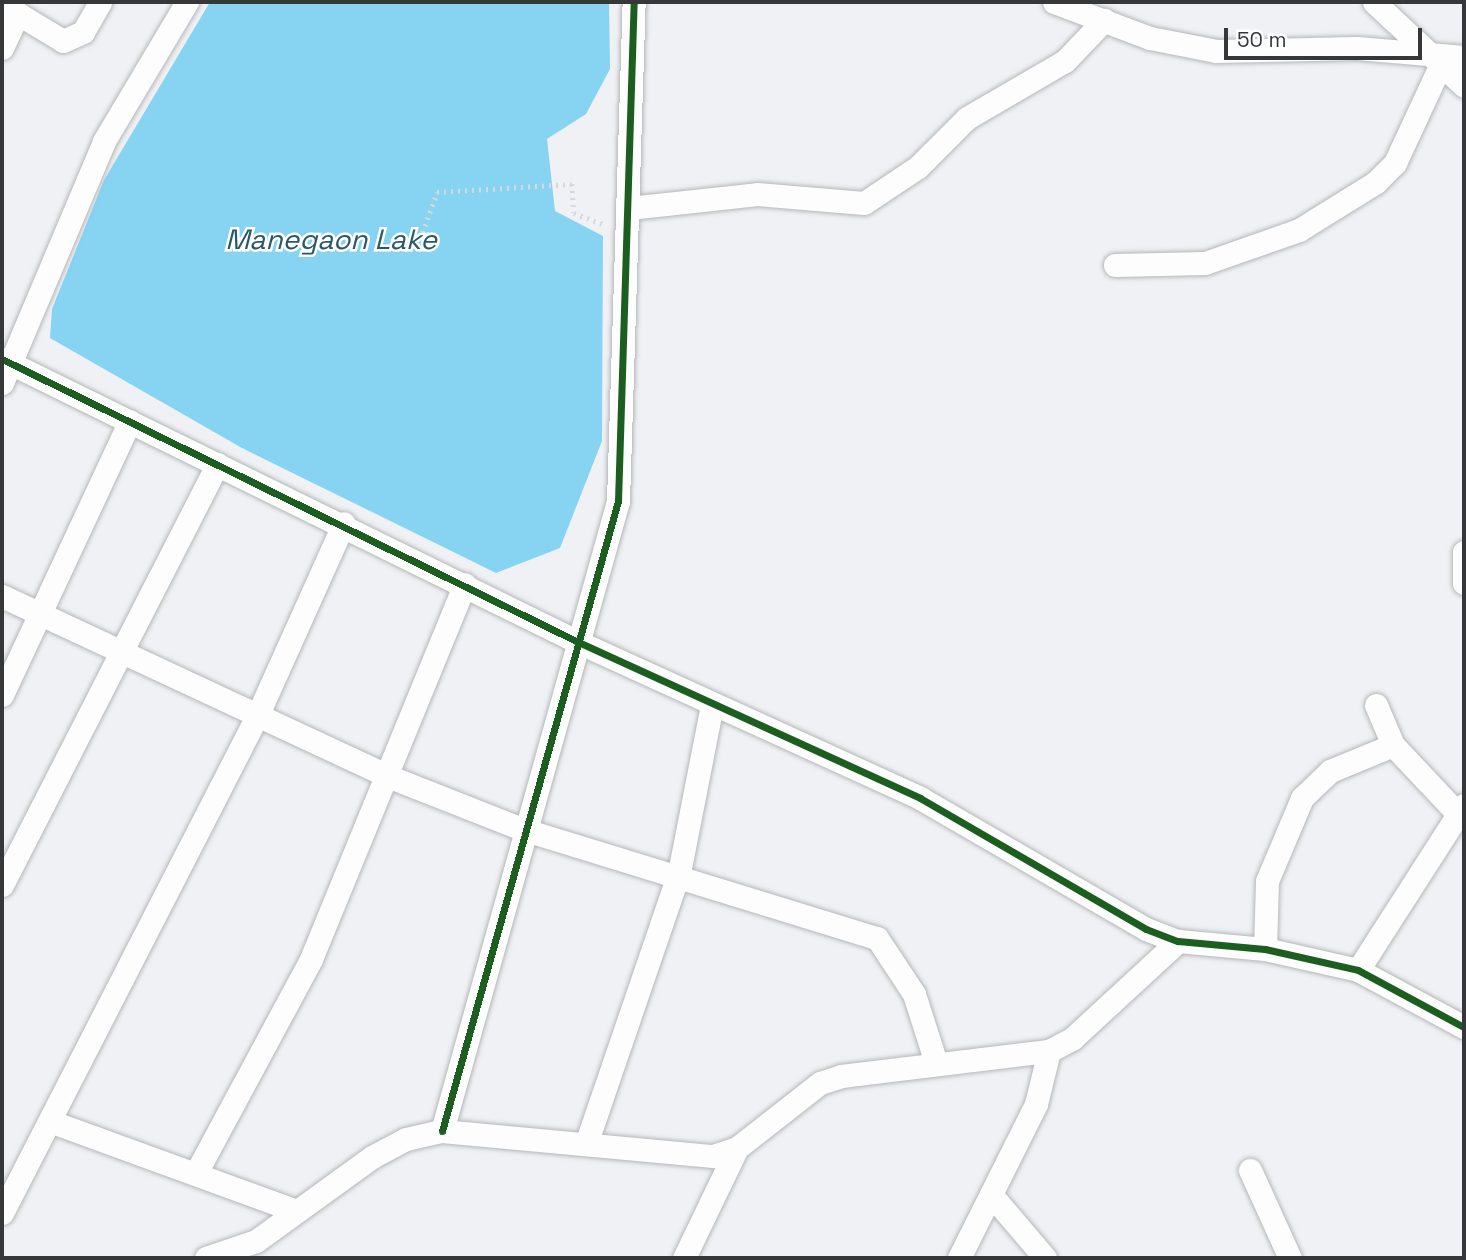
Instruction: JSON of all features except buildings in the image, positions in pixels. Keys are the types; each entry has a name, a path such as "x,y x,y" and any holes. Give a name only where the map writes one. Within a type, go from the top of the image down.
{"street":[{"path":"2,48 10,9 63,40 74,39 100,2"},
{"path":"187,2 104,141 5,368 130,421 344,523 576,641 920,798 1178,941 1265,949 1358,971 1464,1027"},
{"path":"442,1131 522,829 618,501 634,2"},
{"path":"1054,2 1150,38 1216,51 1357,48 1437,62 1464,57"},
{"path":"1374,2 1464,86"},
{"path":"629,208 738,195 864,203 918,167 967,118 1065,61 1104,20"},
{"path":"1115,265 1205,263 1299,230 1376,182 1395,163 1437,62"},
{"path":"2,695 44,615 130,421"},
{"path":"2,886 217,464"},
{"path":"2,1213 52,1122 258,714 344,523"},
{"path":"1464,553 1464,583"},
{"path":"197,1171 311,959 465,584"},
{"path":"2,596 121,655 258,714 385,775 522,829 679,873 877,938 914,994 936,1063"},
{"path":"586,1144 679,873 712,705"},
{"path":"1358,971 1461,809 1393,745 1376,705"},
{"path":"1265,949 1269,870 1302,798 1330,771 1393,745"},
{"path":"684,1258 737,1148 820,1083 936,1063 1049,1051 1073,1038 1178,941"},
{"path":"959,1258 994,1198 1036,1104 1049,1051"},
{"path":"52,1122 197,1171 296,1211"},
{"path":"206,1258 240,1250 372,1157 442,1131 691,1155 737,1148"},
{"path":"1250,1170 1290,1258"},
{"path":"994,1198 1045,1258"}],"path":[{"path":"420,239 437,192 572,184 574,213 607,226"}],"water":[{"name":"Manegaon Lake","path":"210,2 609,2 610,69 586,114 547,139 555,211 603,236 602,441 560,548 496,573 242,448 50,338 52,309 104,180"}],"cycle path":[{"path":"442,1131 618,501 634,2"},
{"path":"2,359 576,641 920,798 1146,929 1178,941 1265,949 1358,970 1464,1027"}]}
